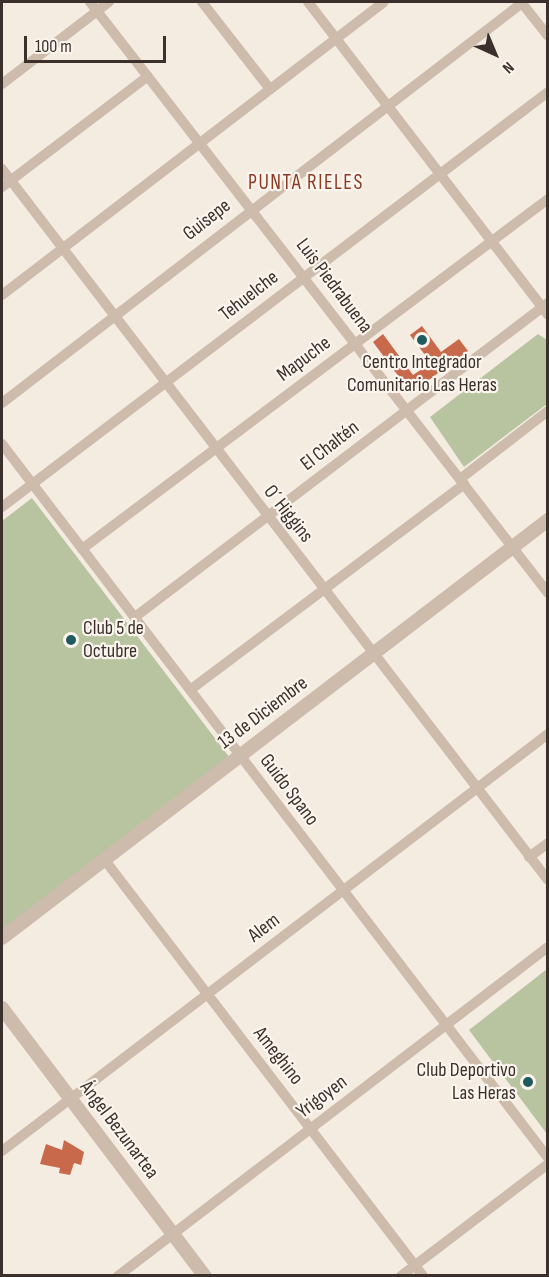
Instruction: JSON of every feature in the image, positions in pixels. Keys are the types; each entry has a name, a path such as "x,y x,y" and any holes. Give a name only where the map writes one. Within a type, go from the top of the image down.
{"street":[{"path":"2,84 94,6 109,2"},
{"path":"202,2 270,89"},
{"path":"308,2 491,242 545,308"},
{"path":"2,295 384,2"},
{"path":"521,2 548,36"},
{"name":"Guisepe","path":"2,403 114,314 521,2"},
{"name":"Luis Piedrabuena","path":"94,6 201,141 548,593"},
{"path":"6,183 148,76"},
{"name":"Tehuelche","path":"2,507 548,92"},
{"name":"O´ Higgins","path":"2,169 6,183 62,248 114,314 215,449 548,880"},
{"name":"Mapuche","path":"82,549 548,199"},
{"name":"El Chaltén","path":"135,617 407,409 545,308"},
{"path":"190,690 324,589 548,411"},
{"name":"Guido Spano","path":"2,444 548,1158"},
{"name":"13 de Diciembre","path":"2,938 548,519"},
{"name":"Alem","path":"2,1151 548,734"},
{"path":"529,857 548,843"},
{"name":"Ameghino","path":"104,859 423,1275"},
{"name":"Yrigoyen","path":"118,1275 548,947"},
{"name":"Ángel Bezunartea","path":"2,1008 205,1275"},
{"path":"401,1275 548,1164"}],"green space":[{"path":"538,334 547,340 547,404 464,467 430,417"},
{"name":"Club 5 de Octubre","path":"32,498 230,758 2,932 2,521"},
{"name":"Club Deportivo Las Heras","path":"547,969 547,1134 469,1030"}],"building":[{"path":"422,326 441,352 459,339 468,351 411,393 373,342 383,334 413,375 431,363 410,335"},
{"path":"64,1140 84,1152 81,1165 74,1163 70,1175 59,1173 60,1168 40,1164 46,1144 62,1150"}],"place":[{"name":"Centro Integrador Comunitario Las Heras","path":"422,340"},
{"name":"Club 5 de Octubre","path":"71,640"},
{"name":"Club Deportivo Las Heras","path":"528,1082"}],"district":[{"name":"PUNTA RIELES","path":"306,183"}]}
